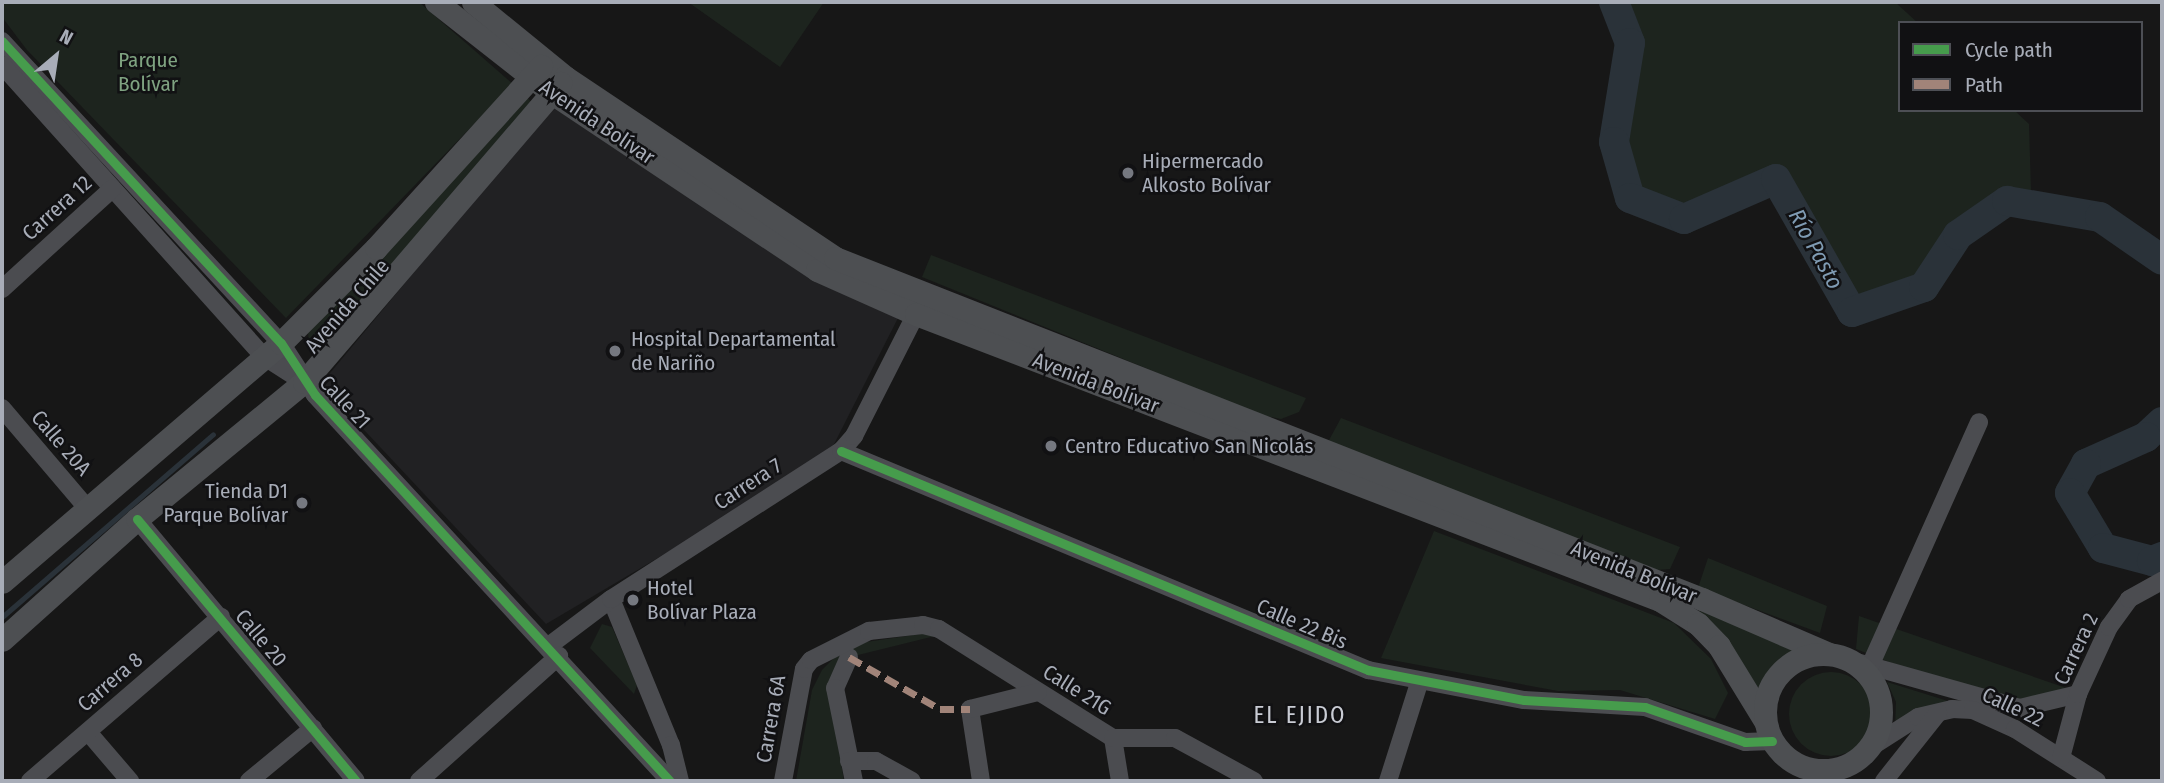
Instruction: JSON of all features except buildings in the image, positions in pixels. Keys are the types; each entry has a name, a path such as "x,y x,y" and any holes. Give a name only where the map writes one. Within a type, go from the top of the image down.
{"main road":[{"name":"Avenida Bolívar","path":"436,2 538,69 817,270 916,314 1660,600 1698,624 1719,646 1796,781"},
{"name":"Avenida Bolívar","path":"473,2 538,69"},
{"name":"Avenida Chile","path":"2,582 272,349 538,69"},
{"name":"Avenida Bolívar","path":"559,85 835,258 1849,660"},
{"name":"Avenida Chile","path":"2,640 137,519 304,382 559,85"},
{"path":"1849,660 1874,684 1880,700 1877,734 1855,764 1819,769 1775,740 1766,700 1788,664 1849,660"}],"street":[{"name":"Calle 21","path":"2,41 272,349"},
{"name":"Calle 21","path":"2,65 113,189 304,382 554,651 670,781"},
{"name":"Carrera 12","path":"2,289 113,189"},
{"name":"Carrera 7","path":"419,781 611,599 841,452 854,436 916,314"},
{"name":"Calle 20A","path":"4,416 87,508"},
{"path":"1849,660 1979,422"},
{"name":"Calle 22 Bis","path":"841,452 1368,670 1419,683 1524,700 1645,707 1745,742 1775,740"},
{"name":"Calle 20","path":"137,519 356,781"},
{"name":"Carrera 2","path":"2061,758 2078,694 2123,608 2162,581"},
{"path":"611,599 671,745 680,781"},
{"name":"Carrera 8","path":"30,781 220,617"},
{"name":"Calle 21G","path":"923,625 939,629 1113,738 1175,738 1254,781"},
{"name":"Carrera 6A","path":"783,781 804,669 811,660 869,631 923,625"},
{"path":"849,657 835,688 854,781"},
{"name":"Avenida Bolívar","path":"1849,660 2020,708 2078,694"},
{"path":"1388,781 1419,683"},
{"path":"981,781 970,709 1038,692"},
{"name":"Calle 22","path":"1855,764 1906,722 1938,713 1973,710 2097,781"},
{"path":"1884,781 1938,713"},
{"path":"249,781 313,727"},
{"path":"88,732 130,781"},
{"path":"1113,738 1119,781"},
{"path":"849,761 876,761 912,781"}],"shaded area":[{"name":"Hospital Departamental de Nariño","path":"553,105 898,318 827,458 546,624 321,384"}],"green space":[{"name":"Parque Bolívar","path":"2,2 419,2 513,84 286,318 27,50 2,17"},
{"path":"688,2 824,2 780,67"},
{"path":"1614,2 1895,2 1916,21 1898,21 1898,112 2016,112 2029,124 2031,192 1958,235 1924,287 1852,312 1776,179 1684,219 1630,198 1615,134 1630,43"},
{"path":"527,97 531,102 319,354 310,351 308,333"},
{"path":"931,255 1306,398 1299,412 1281,419 1261,415 922,277"},
{"path":"1341,418 1680,547 1670,569 1657,570 1328,442"},
{"path":"1434,531 1674,623 1711,659 1728,693 1715,719 1620,690 1558,691 1381,658"},
{"path":"1708,558 1827,606 1820,633 1698,588"},
{"path":"1705,610 1798,653 1771,667 1759,689 1729,644 1697,612"},
{"path":"1859,616 2069,689 2062,700 1991,702 1856,649"},
{"path":"602,624 612,627 637,685 634,694 590,648"},
{"path":"934,632 939,635 850,657 831,701 844,781 796,781 812,690 822,670 840,652 866,642"},
{"path":"1831,672 1854,679 1866,691 1873,714 1866,737 1854,749 1831,756 1808,749 1796,737 1789,714 1796,691 1808,679"},
{"path":"1887,682 1951,702 1895,728 1896,702"}],"waterway":[{"name":"Río Pasto","path":"1614,2 1630,43 1614,142 1630,198 1684,219 1776,179 1852,312 1924,287 1958,235 2007,201 2100,217 2162,260"},
{"name":"Río Pasto","path":"2162,422 2146,437 2086,464 2070,493 2103,548 2152,561 2162,557"},
{"path":"2,617 213,434"}],"marked path":[{"path":"849,657 940,709 970,709"}],"cycle path":[{"path":"2,41 281,343 315,395 670,781"},
{"path":"841,451 1368,670 1524,700 1645,707 1745,742 1772,741"},
{"path":"137,519 356,781"}],"place":[{"name":"Hipermercado Alkosto Bolívar","path":"1128,173"},
{"name":"Hospital Departamental de Nariño","path":"615,351"},
{"name":"Centro Educativo San Nicolás","path":"1051,446"},
{"name":"Tienda D1 Parque Bolívar","path":"302,503"},
{"name":"Hotel Bolívar Plaza","path":"633,600"}],"district":[{"name":"EL EJIDO","path":"1300,715"}]}
